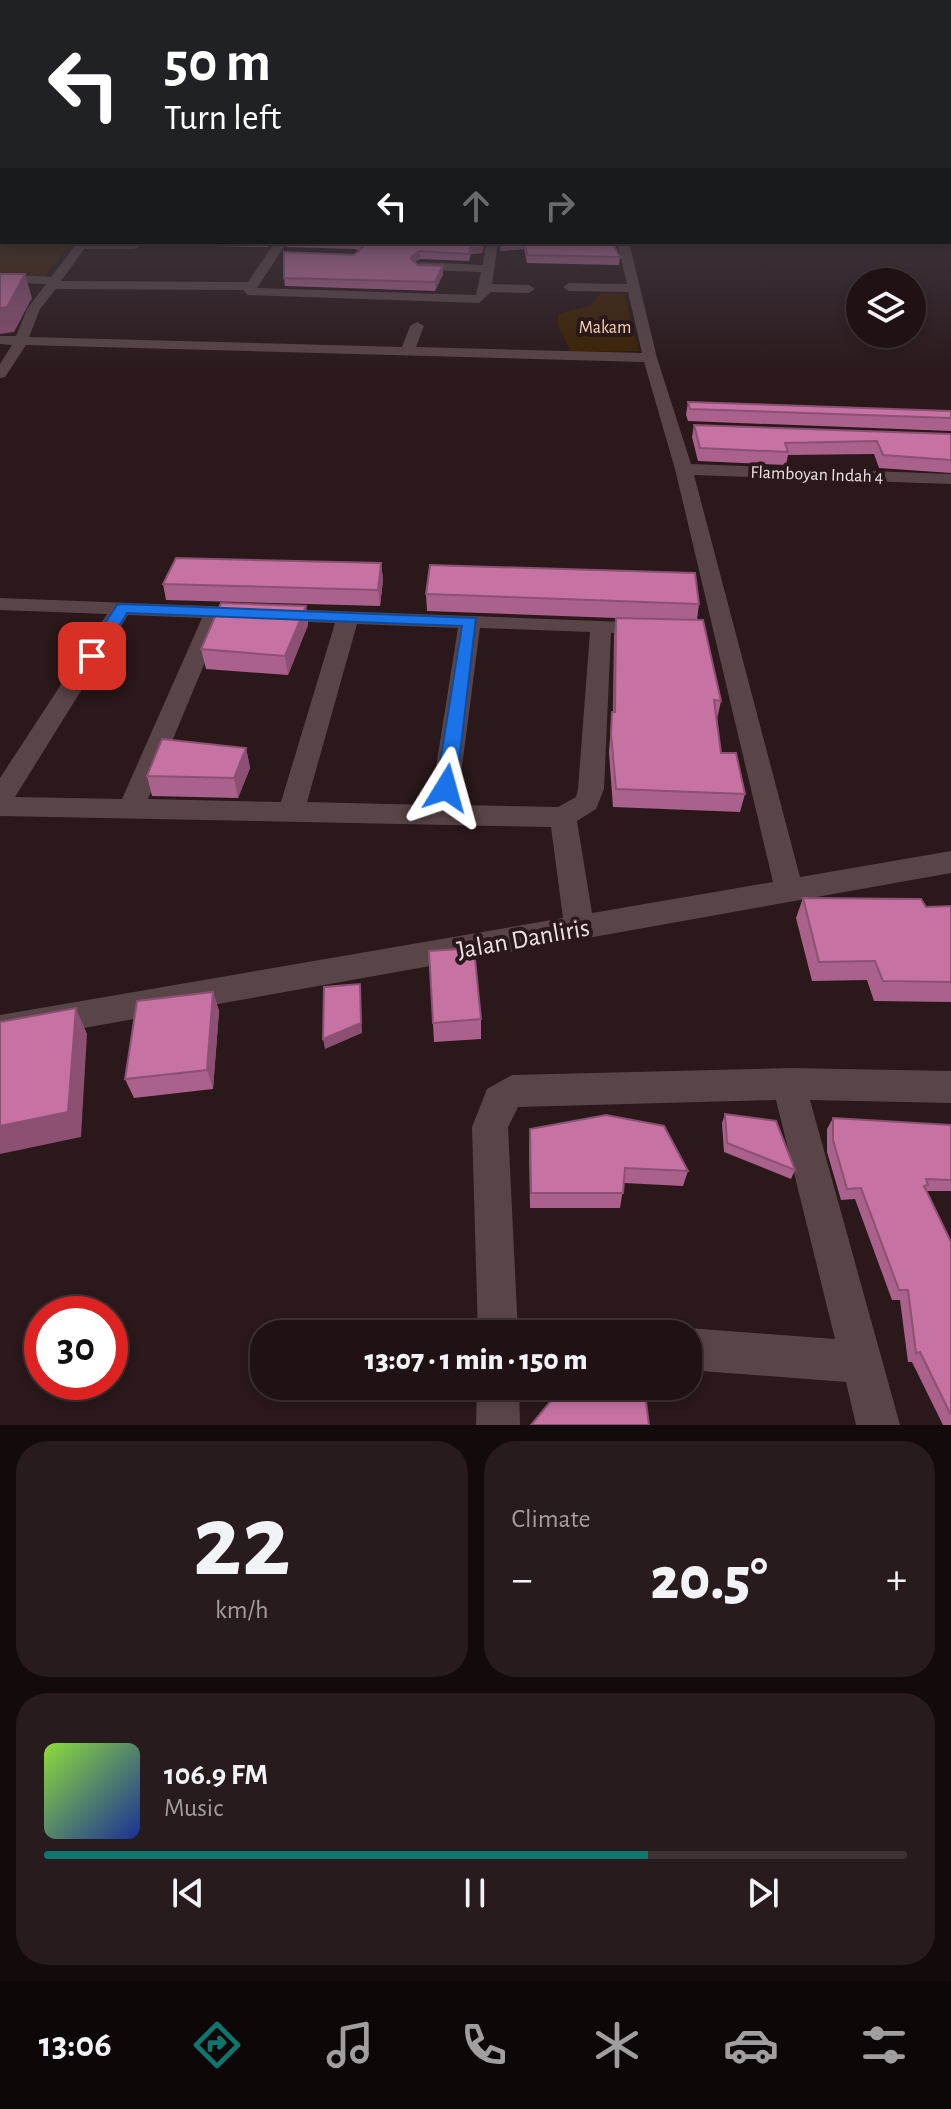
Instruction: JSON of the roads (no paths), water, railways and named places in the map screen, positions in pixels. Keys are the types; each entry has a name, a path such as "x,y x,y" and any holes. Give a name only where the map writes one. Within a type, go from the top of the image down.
{"street":[{"path":"0,374 34,309 83,244"},
{"path":"96,244 134,246"},
{"path":"281,250 248,291 469,300 483,298 492,244"},
{"path":"624,244 650,358 677,429 684,469 789,890"},
{"path":"420,266 488,269"},
{"path":"0,278 54,283 249,286"},
{"path":"569,287 635,288"},
{"path":"485,288 529,289"},
{"path":"408,350 417,326"},
{"path":"0,340 650,358"},
{"name":"Flamboyan Indah 4","path":"684,469 951,479"},
{"path":"0,799 122,608"},
{"path":"4,610 122,608 646,628"},
{"path":"131,809 215,612"},
{"path":"291,813 348,617"},
{"path":"442,816 470,621"},
{"path":"0,806 563,817 587,802 591,789 601,626"},
{"path":"563,817 579,928"},
{"name":"Jalan Danliris","path":"0,1029 951,862"},
{"path":"789,1084 878,1425"},
{"path":"497,1320 490,1127 499,1100 525,1089 789,1084 951,1087"},
{"path":"702,1350 861,1362"},
{"path":"498,1400 498,1425"}],"park label":[{"name":"Makam","path":"605,327"}]}
